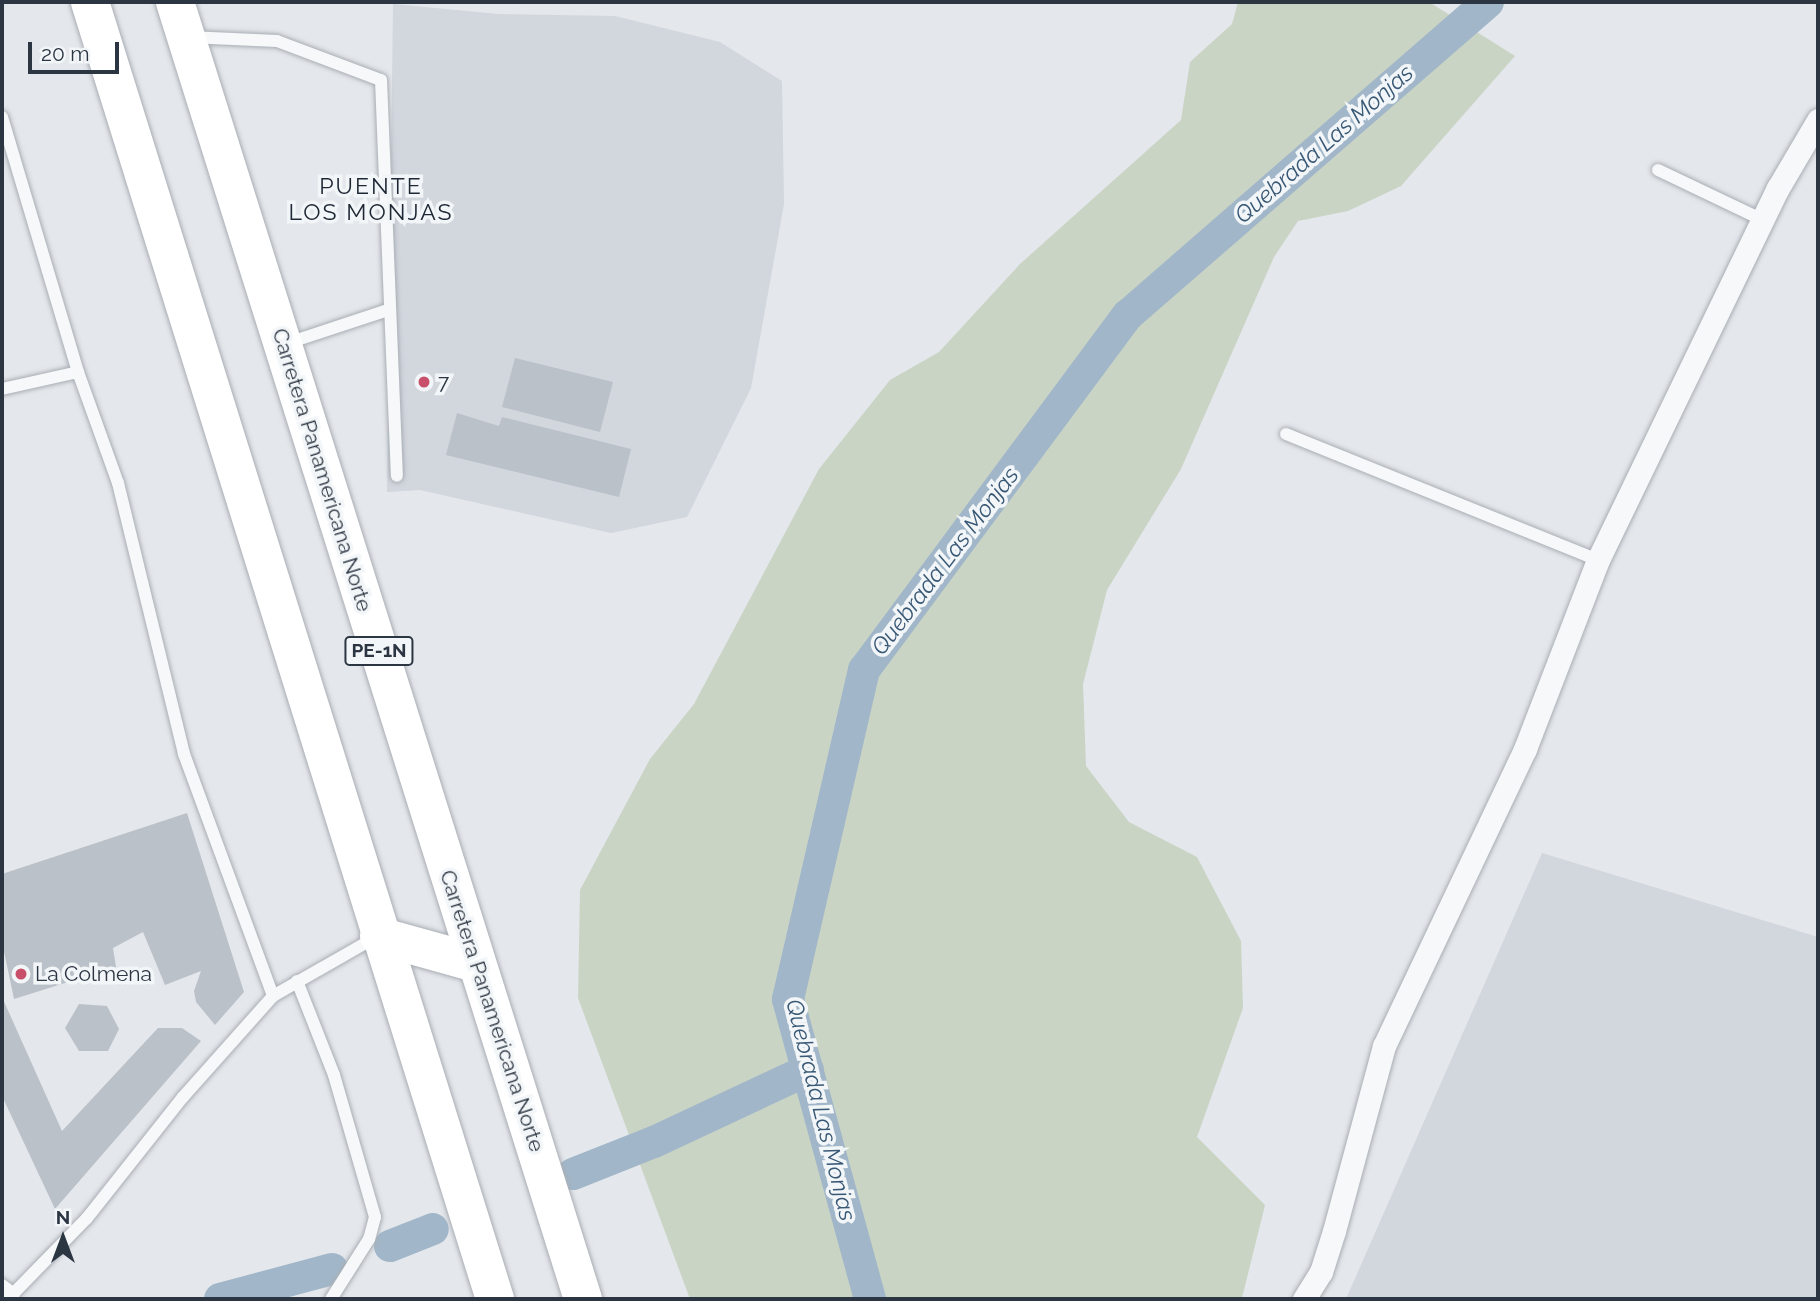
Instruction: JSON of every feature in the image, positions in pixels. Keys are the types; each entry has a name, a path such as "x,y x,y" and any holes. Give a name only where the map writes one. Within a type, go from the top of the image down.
{"highway":[{"path":"90,2 379,936 495,1299"},
{"name":"Carretera Panamericana Norte","path":"180,19 583,1299"},
{"path":"379,936 476,963"}],"street":[{"path":"1304,1299 1321,1272 1346,1194 1374,1070 1525,749 1598,560 1797,149 1818,120"}],"lane":[{"path":"180,19 277,41 381,80 388,310 397,476"},
{"path":"2,117 78,372 118,483 184,754 273,996"},
{"path":"1658,170 1763,220"},
{"path":"283,345 388,310"},
{"path":"2,389 78,372"},
{"path":"1286,434 1598,560"},
{"path":"2,1285 11,1297 87,1218 183,1097 273,996 379,936"},
{"path":"297,981 334,1075 376,1217 369,1238 331,1299"}],"shaded area":[{"path":"393,4 498,14 615,16 720,42 782,81 784,204 751,388 687,517 611,533 420,490 387,492"},
{"path":"1542,853 1818,937 1818,1299 1346,1299"}],"green space":[{"path":"1238,2 1429,2 1515,56 1401,186 1348,211 1298,221 1274,257 1181,469 1107,590 1083,684 1086,766 1129,822 1197,857 1241,941 1243,1008 1197,1137 1265,1205 1241,1299 690,1299 578,998 580,890 650,759 694,704 819,469 890,380 939,352 1020,264 1181,120 1190,62 1232,24"}],"building":[{"path":"515,358 613,382 600,432 502,407"},
{"path":"457,413 499,426 502,417 631,449 619,497 446,455"},
{"path":"187,813 244,992 215,1025 196,1002 194,991 201,971 165,985 143,932 113,948 116,967 14,999 2,942 2,874"},
{"path":"2,997 62,1131 158,1028 182,1028 201,1041 55,1209 2,1096"},
{"path":"79,1004 107,1006 119,1029 108,1051 79,1051 65,1028"}],"waterway":[{"name":"Quebrada Las Monjas","path":"870,1299 788,999 864,670 1128,315 1488,2"},
{"path":"573,1174 654,1142 808,1070"},
{"path":"390,1246 433,1229"},
{"path":"220,1299 332,1269"}],"place":[{"name":"7","path":"424,382"},
{"name":"La Colmena","path":"21,974"}],"district":[{"name":"PUENTE LOS MONJAS","path":"371,199"}]}
